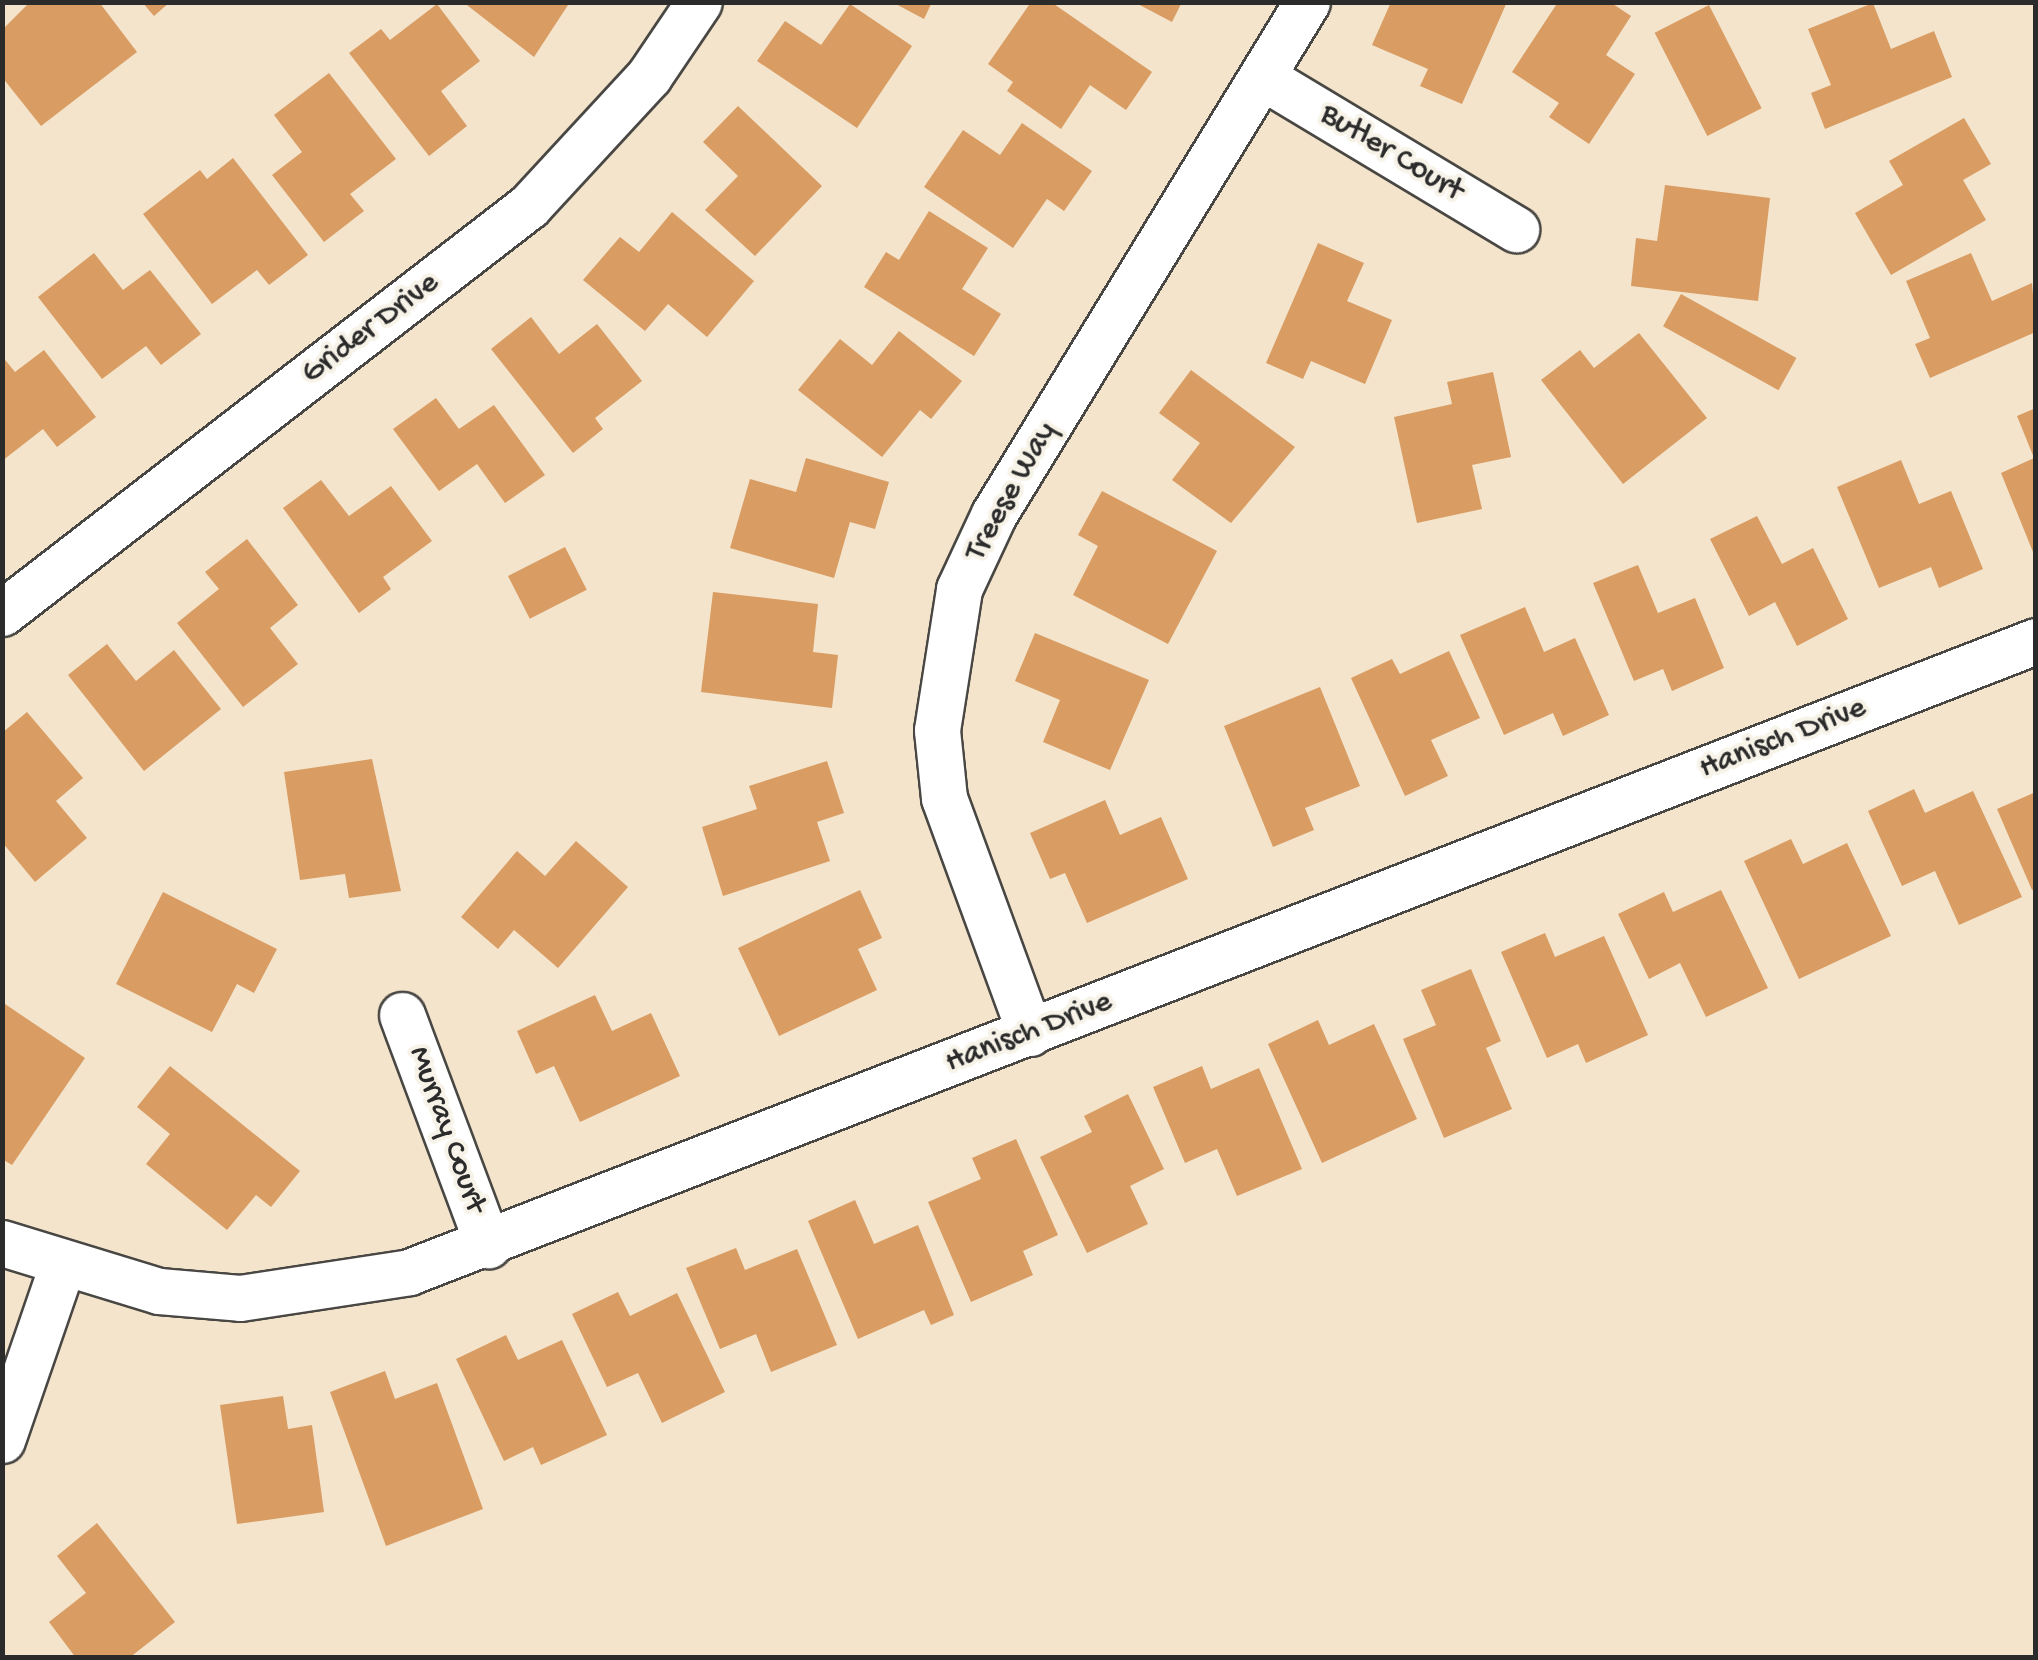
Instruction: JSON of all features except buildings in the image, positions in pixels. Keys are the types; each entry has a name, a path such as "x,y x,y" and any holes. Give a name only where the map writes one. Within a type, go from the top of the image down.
{"street":[{"name":"Grider Drive","path":"2,614 530,206 649,76 699,2"},
{"name":"Treese Way","path":"1030,1032 944,798 937,730 960,589 994,514 1266,78 1307,2"},
{"name":"Butler Court","path":"1266,78 1516,229"},
{"name":"Hanisch Drive","path":"2,1244 61,1268 240,1298 329,1290 488,1245 2036,641"},
{"name":"Murray Court","path":"402,1016 488,1245"},
{"path":"2,1440 61,1268"}]}
